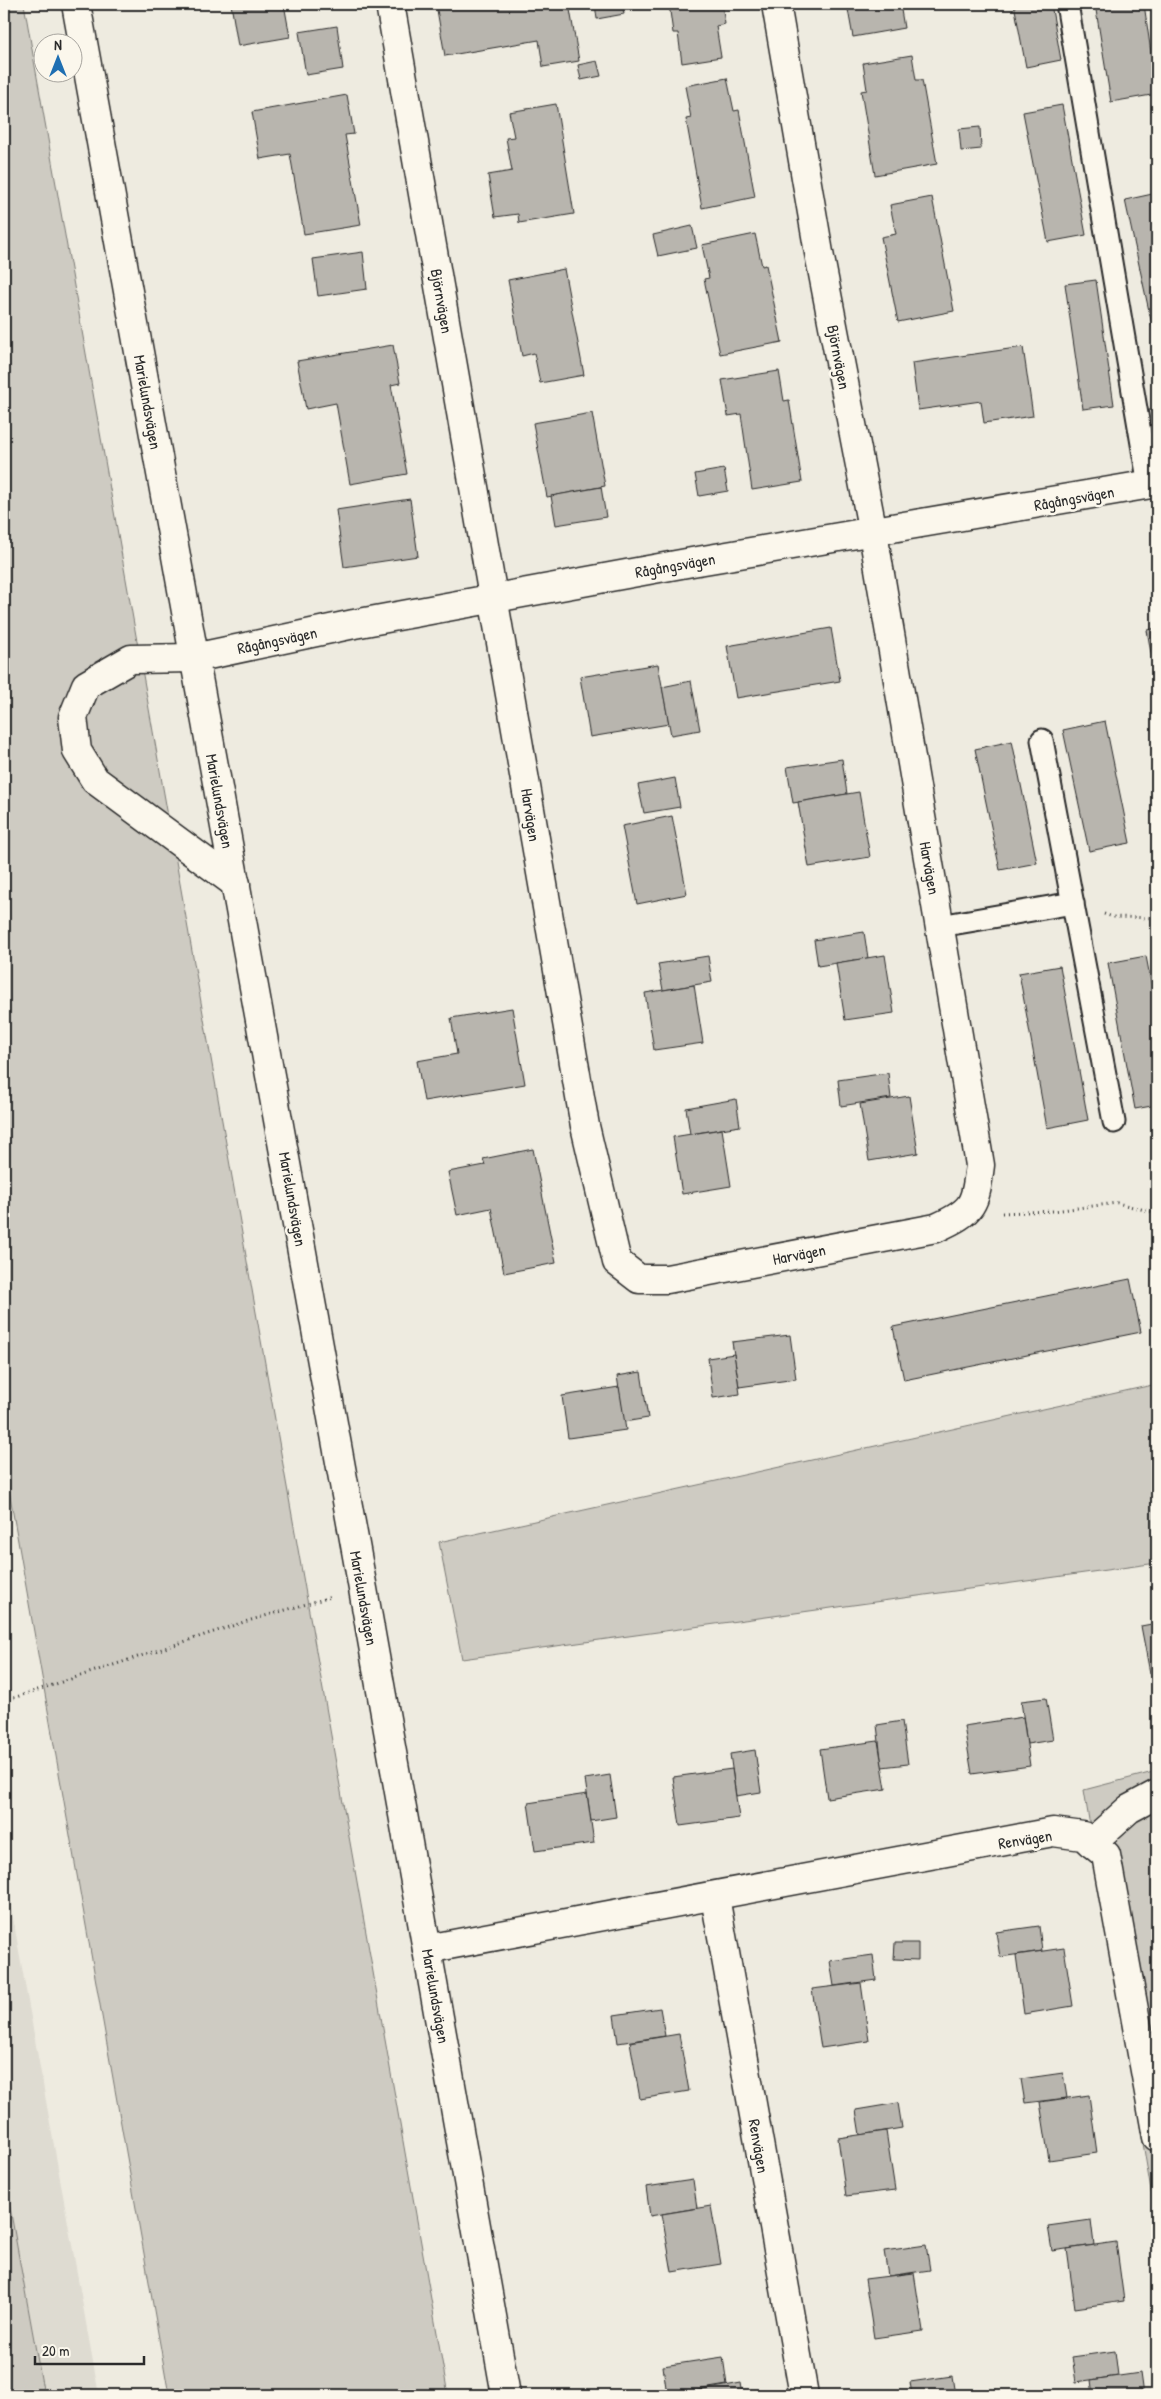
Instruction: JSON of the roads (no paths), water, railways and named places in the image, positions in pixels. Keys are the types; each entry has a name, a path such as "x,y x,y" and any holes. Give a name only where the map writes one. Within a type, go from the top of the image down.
{"street":[{"name":"Marielundsvägen","path":"76,4 363,1588 506,2395"},
{"name":"Björnvägen","path":"390,4 495,598"},
{"name":"Björnvägen","path":"776,4 819,253 873,533"},
{"name":"Rågångsvägen","path":"236,884 95,780 77,751 73,717 86,685 131,659 194,658 354,624 692,562 873,533 1153,484"},
{"name":"Harvägen","path":"495,598 533,832 585,1126 617,1262 639,1279 667,1279 936,1228 959,1217 976,1198 980,1165 873,533"},
{"path":"1091,1843 1129,1809 1157,1794"},
{"name":"Renvägen","path":"427,1949 716,1897 1052,1832 1083,1836 1106,1855 1157,2137"},
{"name":"Renvägen","path":"716,1897 804,2395"}],"lane":[{"path":"1067,4 1153,484"},
{"path":"1042,740 1114,1122"},
{"path":"940,926 1073,903"}]}
